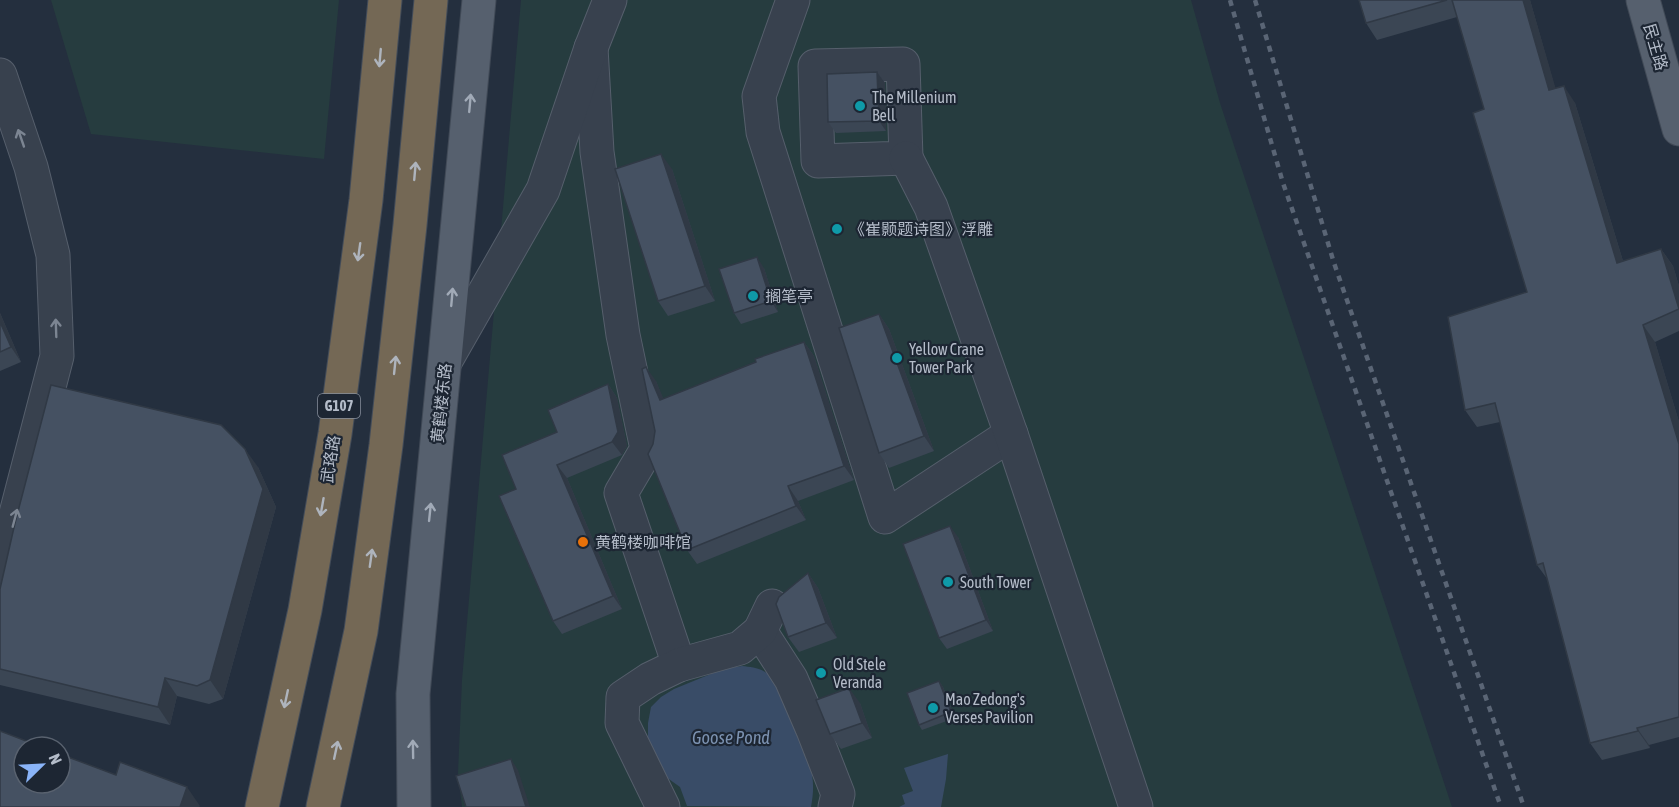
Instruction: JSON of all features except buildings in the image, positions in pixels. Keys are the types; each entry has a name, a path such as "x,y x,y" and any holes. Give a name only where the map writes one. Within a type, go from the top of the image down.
{"highway":[{"name":"武珞路","path":"262,807 305,610 335,434 366,200 385,0"},
{"path":"323,807 361,631 385,456 431,0"}],"main road":[{"name":"黄鹤楼东路","path":"414,807 413,694 479,0"},
{"name":"民主路","path":"1643,0 1679,129"}],"street":[{"path":"446,360 543,190 591,48 610,0"},
{"path":"793,0 759,96 763,132 885,517 1011,434"},
{"path":"591,48 597,152 623,335 647,448 621,493 679,664"},
{"path":"906,158 818,161 815,66 834,58 884,57 903,64 906,158 931,207 1011,434 1136,807"},
{"path":"0,75 31,167 53,255 57,356 0,574"},
{"path":"663,807 622,723 623,697 679,664 740,648 766,619 838,794 835,807"}],"green space":[{"path":"51,0 339,0 324,159 91,134"},
{"name":"Yellow Crane Tower Park","path":"521,0 1191,0 1220,103 1452,807 462,807 458,773 462,680"}],"water":[{"name":"Goose Pond","path":"742,666 759,669 768,674 776,681 790,705 810,764 813,779 811,807 687,806 680,787 666,777 648,742 651,707 661,697 674,689 723,669"},
{"path":"948,754 941,807 899,807 905,804 902,795 913,791 904,768"}],"railway":[{"path":"1230,0 1283,183 1501,807"},
{"path":"1255,0 1334,263 1524,807"}],"place":[{"name":"The Millenium Bell","path":"860,106"},
{"name":"《崔颢题诗图》浮雕","path":"837,229"},
{"name":"搁笔亭","path":"753,296"},
{"name":"Yellow Crane Tower Park","path":"897,358"},
{"name":"黄鹤楼咖啡馆","path":"583,542"},
{"name":"South Tower","path":"948,582"},
{"name":"Old Stele Veranda","path":"821,673"},
{"name":"Mao Zedong's Verses Pavilion","path":"933,708"}]}
